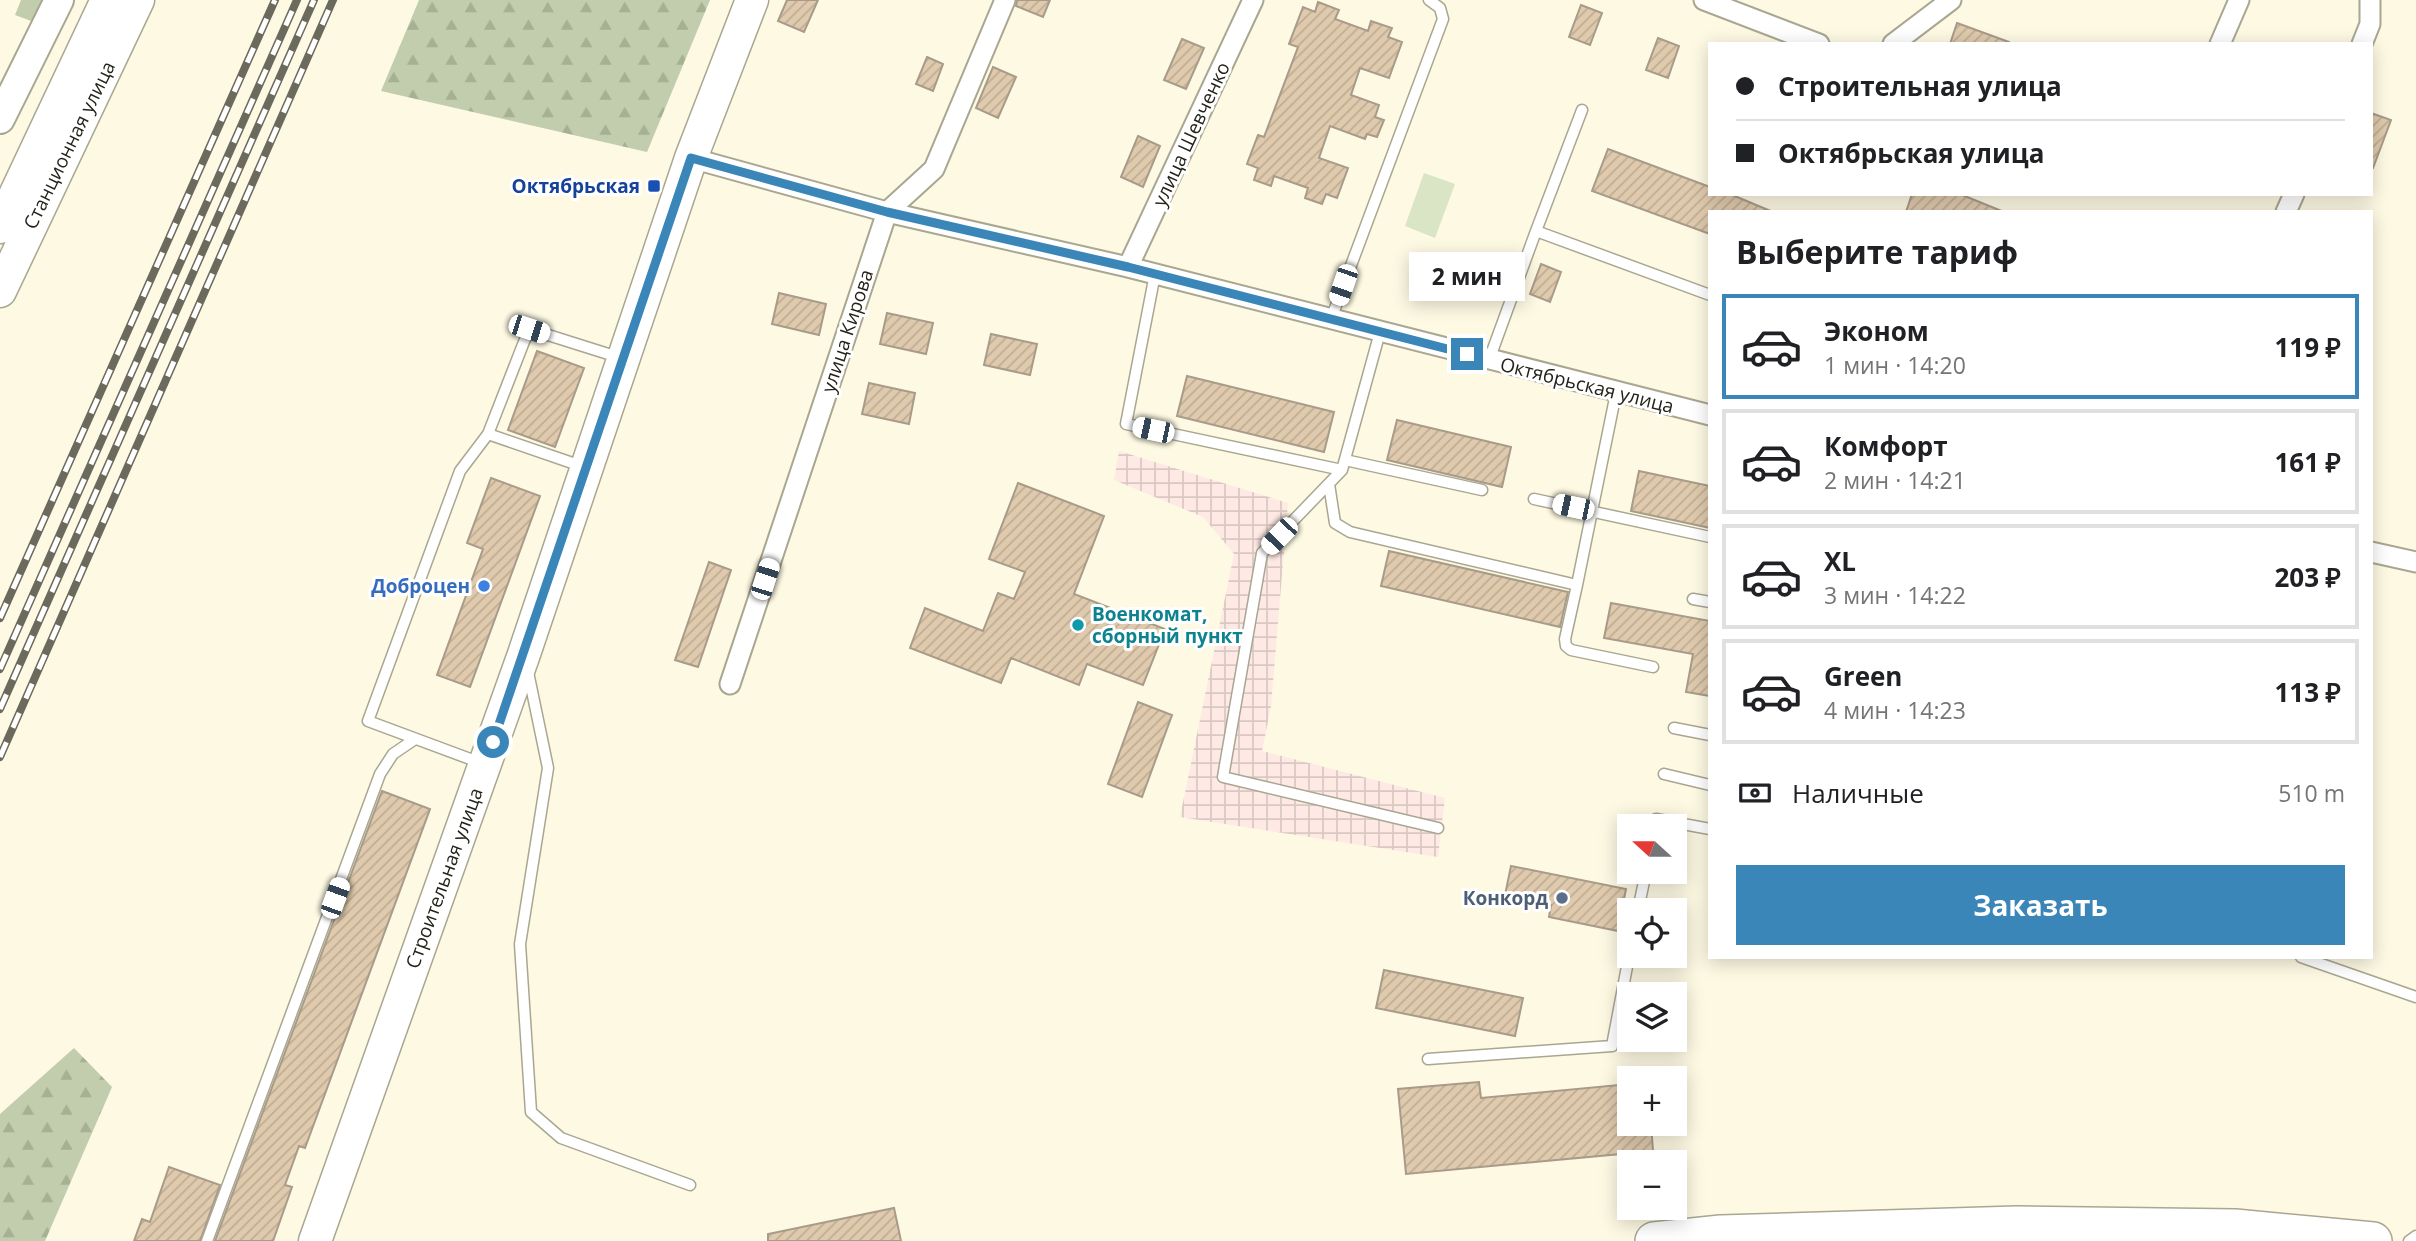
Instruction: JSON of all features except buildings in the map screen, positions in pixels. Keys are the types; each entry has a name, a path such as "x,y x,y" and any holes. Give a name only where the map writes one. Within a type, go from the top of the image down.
{"highway":[{"path":"1654,1241 1721,1234 2017,1225 2235,1228 2373,1241"}],"main road":[{"name":"Станционная улица","path":"0,226 107,0"},
{"name":"Станционная улица","path":"0,290 138,0"},
{"name":"Строительная улица","path":"314,1241 524,654 691,158 752,0"}],"street":[{"path":"0,119 59,0"},
{"name":"улица Кирова","path":"730,684 887,212 934,169 1005,0"},
{"name":"улица Шевченко","path":"1128,267 1253,0"},
{"path":"1704,0 1814,42"},
{"path":"1895,42 1928,8 1951,0"},
{"path":"2221,42 2239,0"},
{"path":"2363,42 2370,24 2370,0"},
{"name":"Октябрьская улица","path":"691,158 887,212 1128,267 1708,415"},
{"path":"2373,552 2416,562"}],"lane":[{"path":"1331,319 1443,19 1440,8 1429,0"},
{"path":"1489,360 1582,110"},
{"path":"1536,231 1708,294"},
{"path":"1155,274 1126,424 1482,490"},
{"path":"485,764 368,721 460,471 488,434 529,329 623,359"},
{"path":"1380,332 1343,465 1329,484 1262,553 1223,777 1438,828"},
{"path":"1616,393 1565,639 1566,646 1571,650 1653,667"},
{"path":"488,434 587,468"},
{"path":"1329,484 1335,523 1350,532 1577,585"},
{"path":"1534,499 1708,537"},
{"path":"1693,599 1708,602"},
{"path":"524,654 548,768 520,944 531,1112 561,1138 690,1185"},
{"path":"1674,728 1708,736"},
{"path":"207,1241 380,774 393,754 415,739"},
{"path":"1664,774 1708,785"},
{"path":"1687,825 1708,829"},
{"path":"2307,959 2416,998"},
{"path":"1428,1059 1612,1046 1627,968"},
{"path":"2409,1241 2416,1236"}],"shaded area":[{"path":"1119,451 1288,503 1271,706 1262,751 1445,798 1438,857 1180,817 1234,554 1203,517 1114,480"}],"green space":[{"path":"21,0 45,0 34,22 15,15"},
{"path":"419,0 710,0 647,152 381,91"},
{"path":"1424,173 1455,184 1435,238 1405,226"},
{"path":"74,1048 112,1087 45,1241 0,1241 0,1114"}],"railway":[{"path":"0,618 275,0"},
{"path":"0,669 297,0"},
{"path":"0,709 314,0"},
{"path":"0,757 333,0"}],"place":[{"name":"Октябрьская","path":"654,186"},
{"name":"Доброцен","path":"484,586"},
{"name":"Военкомат, сборный пункт","path":"1078,625"},
{"name":"Конкорд","path":"1562,898"}],"route":[{"path":"493,742 691,158 887,212 1128,267 1467,354"}]}
